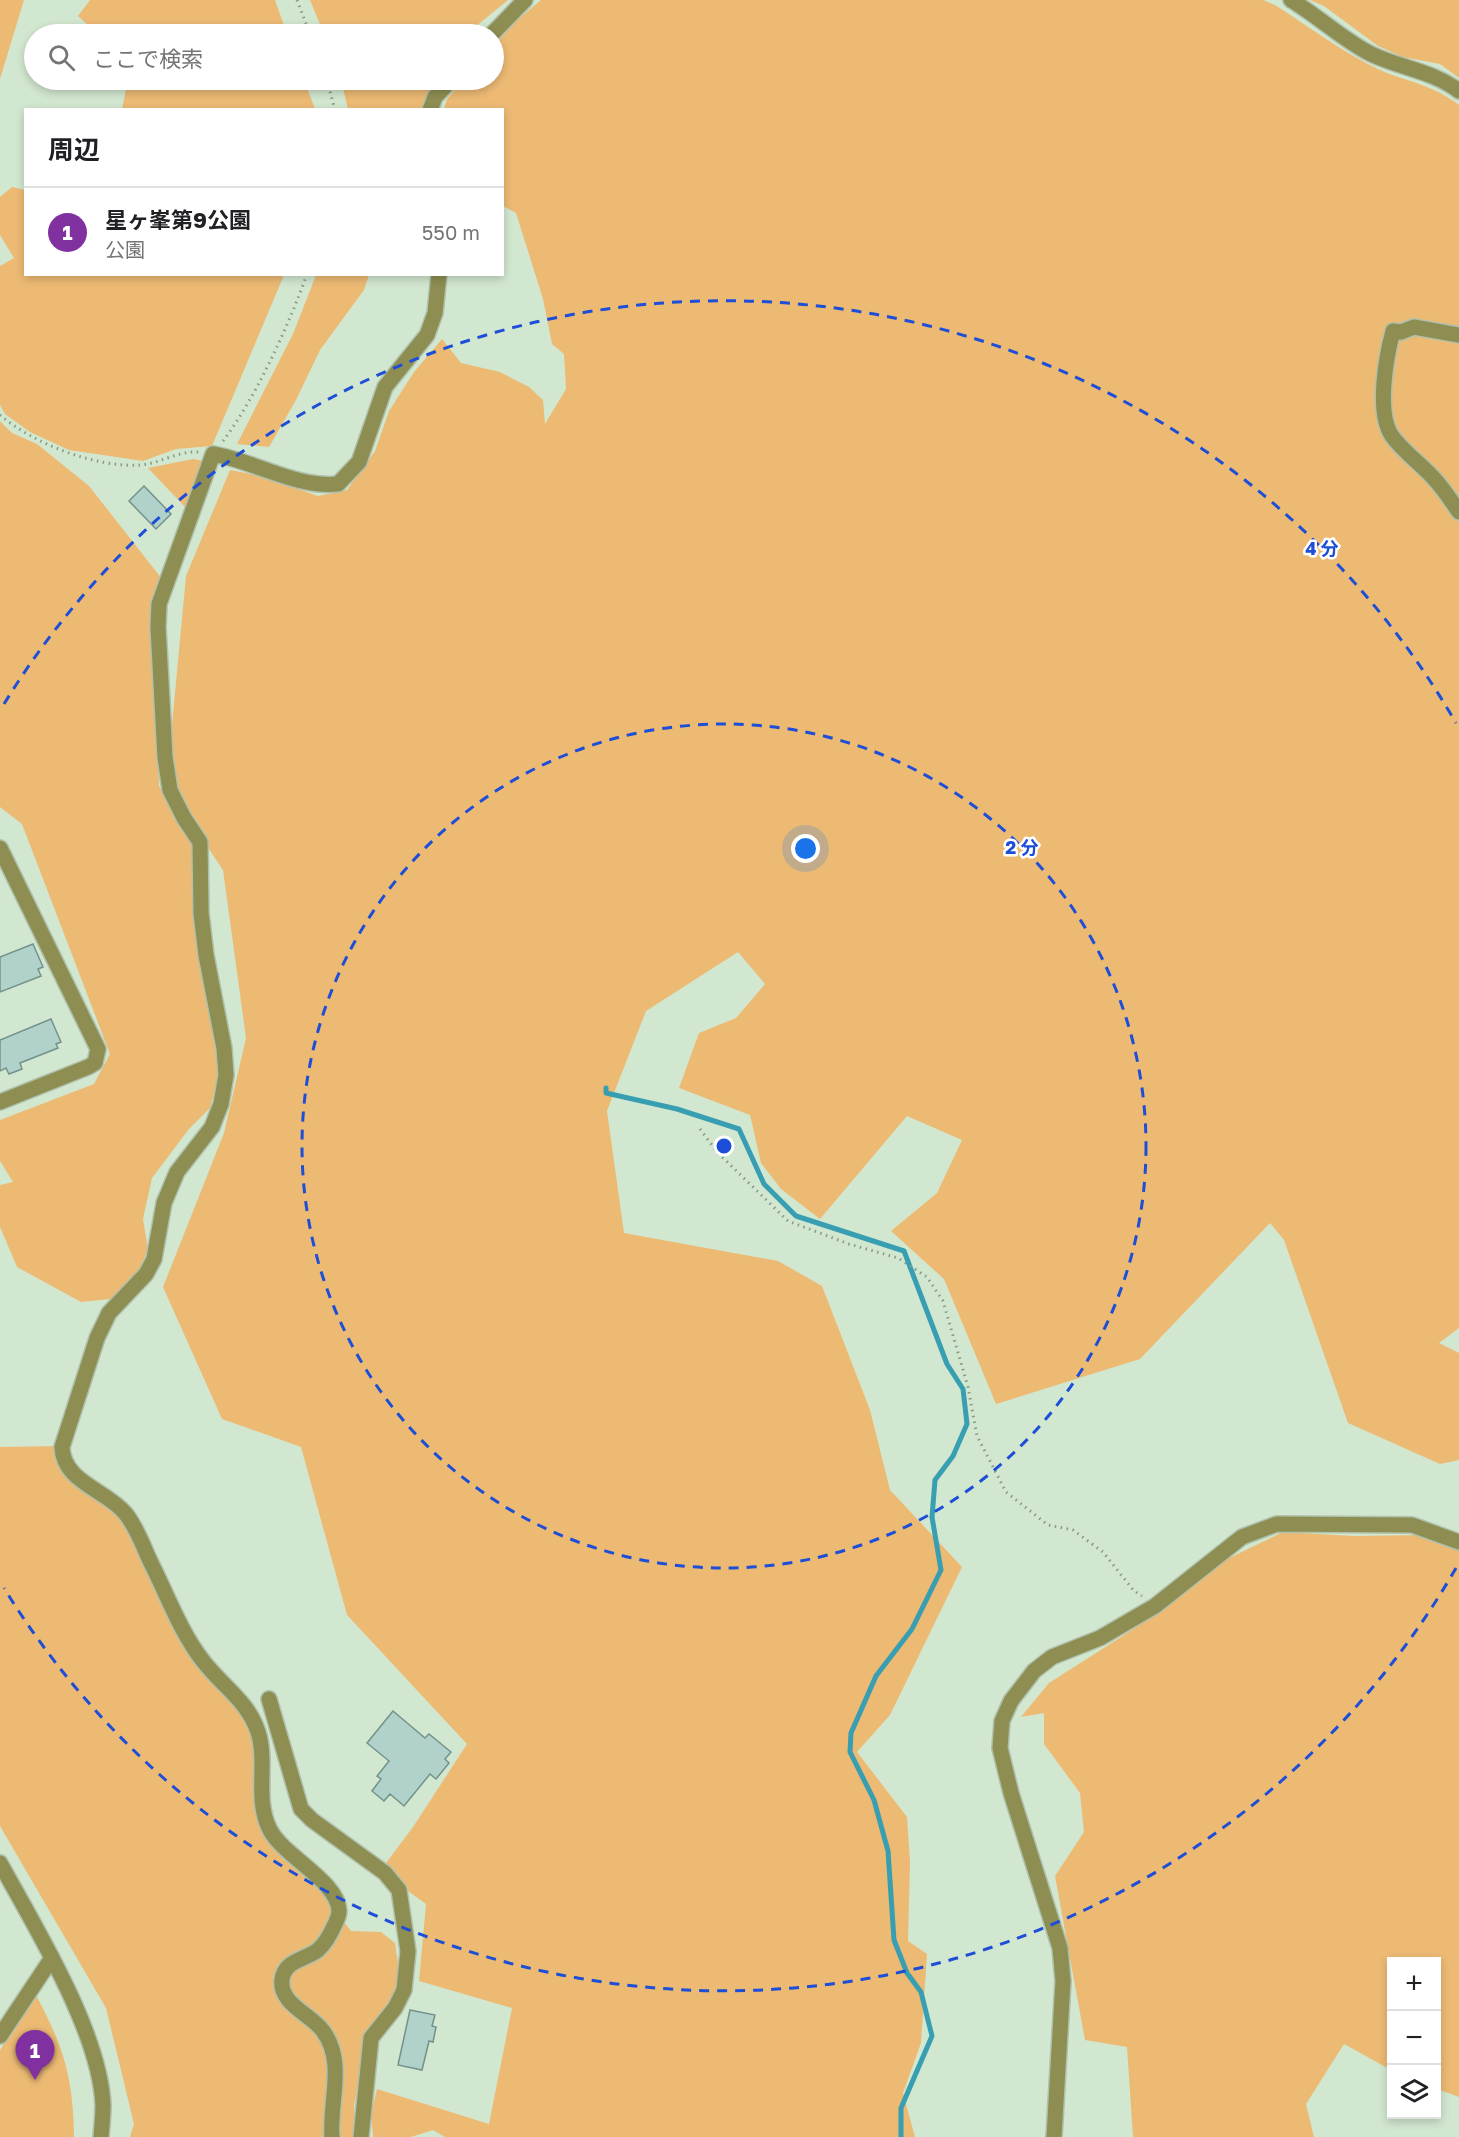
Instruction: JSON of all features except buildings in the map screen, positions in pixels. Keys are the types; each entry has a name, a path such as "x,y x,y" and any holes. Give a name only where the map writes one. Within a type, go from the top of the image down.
{"street":[{"path":"502,24 525,0"},
{"path":"1291,0 1369,53 1401,67 1413,68 1447,82 1459,91"},
{"path":"431,108 435,97 442,90"},
{"path":"332,2137 336,2072 333,2052 323,2031 289,2001 282,1989 281,1979 287,1967 317,1950 331,1934 340,1912 334,1894 284,1849 270,1830 263,1808 264,1762 259,1733 249,1712 204,1662 188,1638 130,1521 113,1502 79,1479 63,1460 62,1447 98,1338 109,1313 154,1259 164,1203 177,1172 212,1127 221,1104 226,1075 224,1048 206,955 201,913 200,842 184,819 170,790 165,757 158,627 159,604 213,454 232,457 320,485 338,484 359,462 385,387 427,334 435,313 439,276"},
{"path":"1459,335 1414,327 1401,332 1393,331 1384,380 1386,422 1392,436 1438,483 1459,512"},
{"path":"0,849 98,1049 95,1063 88,1067 0,1102"},
{"path":"1054,2137 1063,1981 1060,1948 1011,1793 1000,1748 1002,1721 1011,1701 1034,1671 1052,1657 1100,1638 1155,1605 1242,1537 1277,1524 1412,1525 1459,1542"},
{"path":"269,1699 301,1809 312,1820 385,1873 399,1890 408,1951 404,1990 395,2008 371,2038 361,2137"},
{"path":"0,1863 52,1958 86,2034 98,2072 103,2104 101,2137"},
{"path":"0,2036 52,1958"}],"path":[{"path":"297,0 306,24"},
{"path":"330,90 334,108"},
{"path":"0,415 56,449 122,465 144,464 173,454 196,451 213,454 236,424 295,307 306,276"},
{"path":"700,1130 718,1154 788,1221 849,1244 898,1257 927,1277 943,1301 968,1387 977,1436 1006,1492 1048,1526 1073,1530 1103,1552 1134,1592 1155,1605"}],"shaded area":[{"path":"0,0 24,0 0,79"},
{"path":"90,0 275,0 283,24 87,24 78,16"},
{"path":"310,0 508,0 479,24 320,24"},
{"path":"541,0 1263,0 1275,5 1338,47 1378,69 1438,92 1459,105 1459,1328 1439,1343 1459,1353 1459,1460 1440,1464 1348,1423 1284,1240 1270,1223 1140,1359 996,1404 944,1279 891,1231 937,1193 962,1140 907,1116 820,1219 781,1189 761,1163 750,1115 679,1088 699,1033 736,1018 765,984 738,952 646,1011 607,1111 624,1233 778,1261 822,1286 870,1410 890,1490 962,1567 890,1715 857,1752 907,1817 910,1862 908,1941 927,1954 921,2043 903,2093 915,2137 445,2137 433,2130 411,2137 373,2137 371,2114 377,2089 489,2124 512,2008 419,1981 426,1904 380,1871 413,1827 467,1744 347,1615 301,1447 222,1419 163,1287 224,1133 246,1038 223,870 178,803 170,746 186,576 230,470 261,476 318,496 347,490 375,451 389,411 414,372 442,339 461,363 500,372 529,387 543,400 545,424 566,389 564,354 552,344 543,299 516,213 504,207 504,108 444,108 447,99 455,90 504,90 504,35"},
{"path":"1310,0 1459,0 1459,78 1440,64 1403,57 1378,46 1324,6"},
{"path":"126,90 308,90 315,108 122,108"},
{"path":"343,90 437,90 425,108 348,108"},
{"path":"12,187 24,190 24,276 284,276 212,446 176,449 143,461 69,450 30,432 5,414 0,405 0,266 14,258 0,235 0,197"},
{"path":"316,276 369,276 364,290 320,350 296,400 269,447 237,444 293,334"},
{"path":"0,421 12,433 37,444 89,486 162,579 153,609 159,786 193,844 195,937 213,1026 218,1078 210,1108 189,1129 152,1178 143,1219 148,1249 138,1273 111,1299 81,1302 17,1267 0,1227 0,1185 13,1182 0,1161 0,1120 94,1084 110,1054 22,824 0,807"},
{"path":"193,459 204,461 185,507 148,468"},
{"path":"58,1446 76,1478 132,1516 194,1643 250,1705 263,1806 275,1833 351,1931 381,1932 395,1943 400,1977 386,2010 368,2028 354,2106 356,2137 130,2137 134,2124 106,2008 0,1826 0,1447"},
{"path":"1283,1532 1354,1536 1422,1535 1459,1548 1459,2097 1441,2090 1441,1957 1387,1957 1387,2068 1344,2044 1306,2104 1314,2137 1133,2137 1127,2047 1085,2040 1055,1876 1084,1832 1080,1793 1044,1744 1044,1713 1021,1717 1049,1683 1132,1630 1221,1562"},
{"path":"36,1995 54,2031 65,2063 72,2097 74,2137 0,2137 0,2050"}],"waterway":[{"path":"606,1088 606,1093 677,1109 739,1129 764,1184 796,1216 904,1251 947,1364 963,1389 967,1424 953,1456 935,1480 932,1517 941,1570 912,1629 876,1676 851,1733 850,1752 874,1800 888,1851 894,1940 907,1973 921,1992 932,2036 901,2108 901,2137"}],"place":[{"name":"星ヶ峯第9公園","path":"35,2080"}]}
